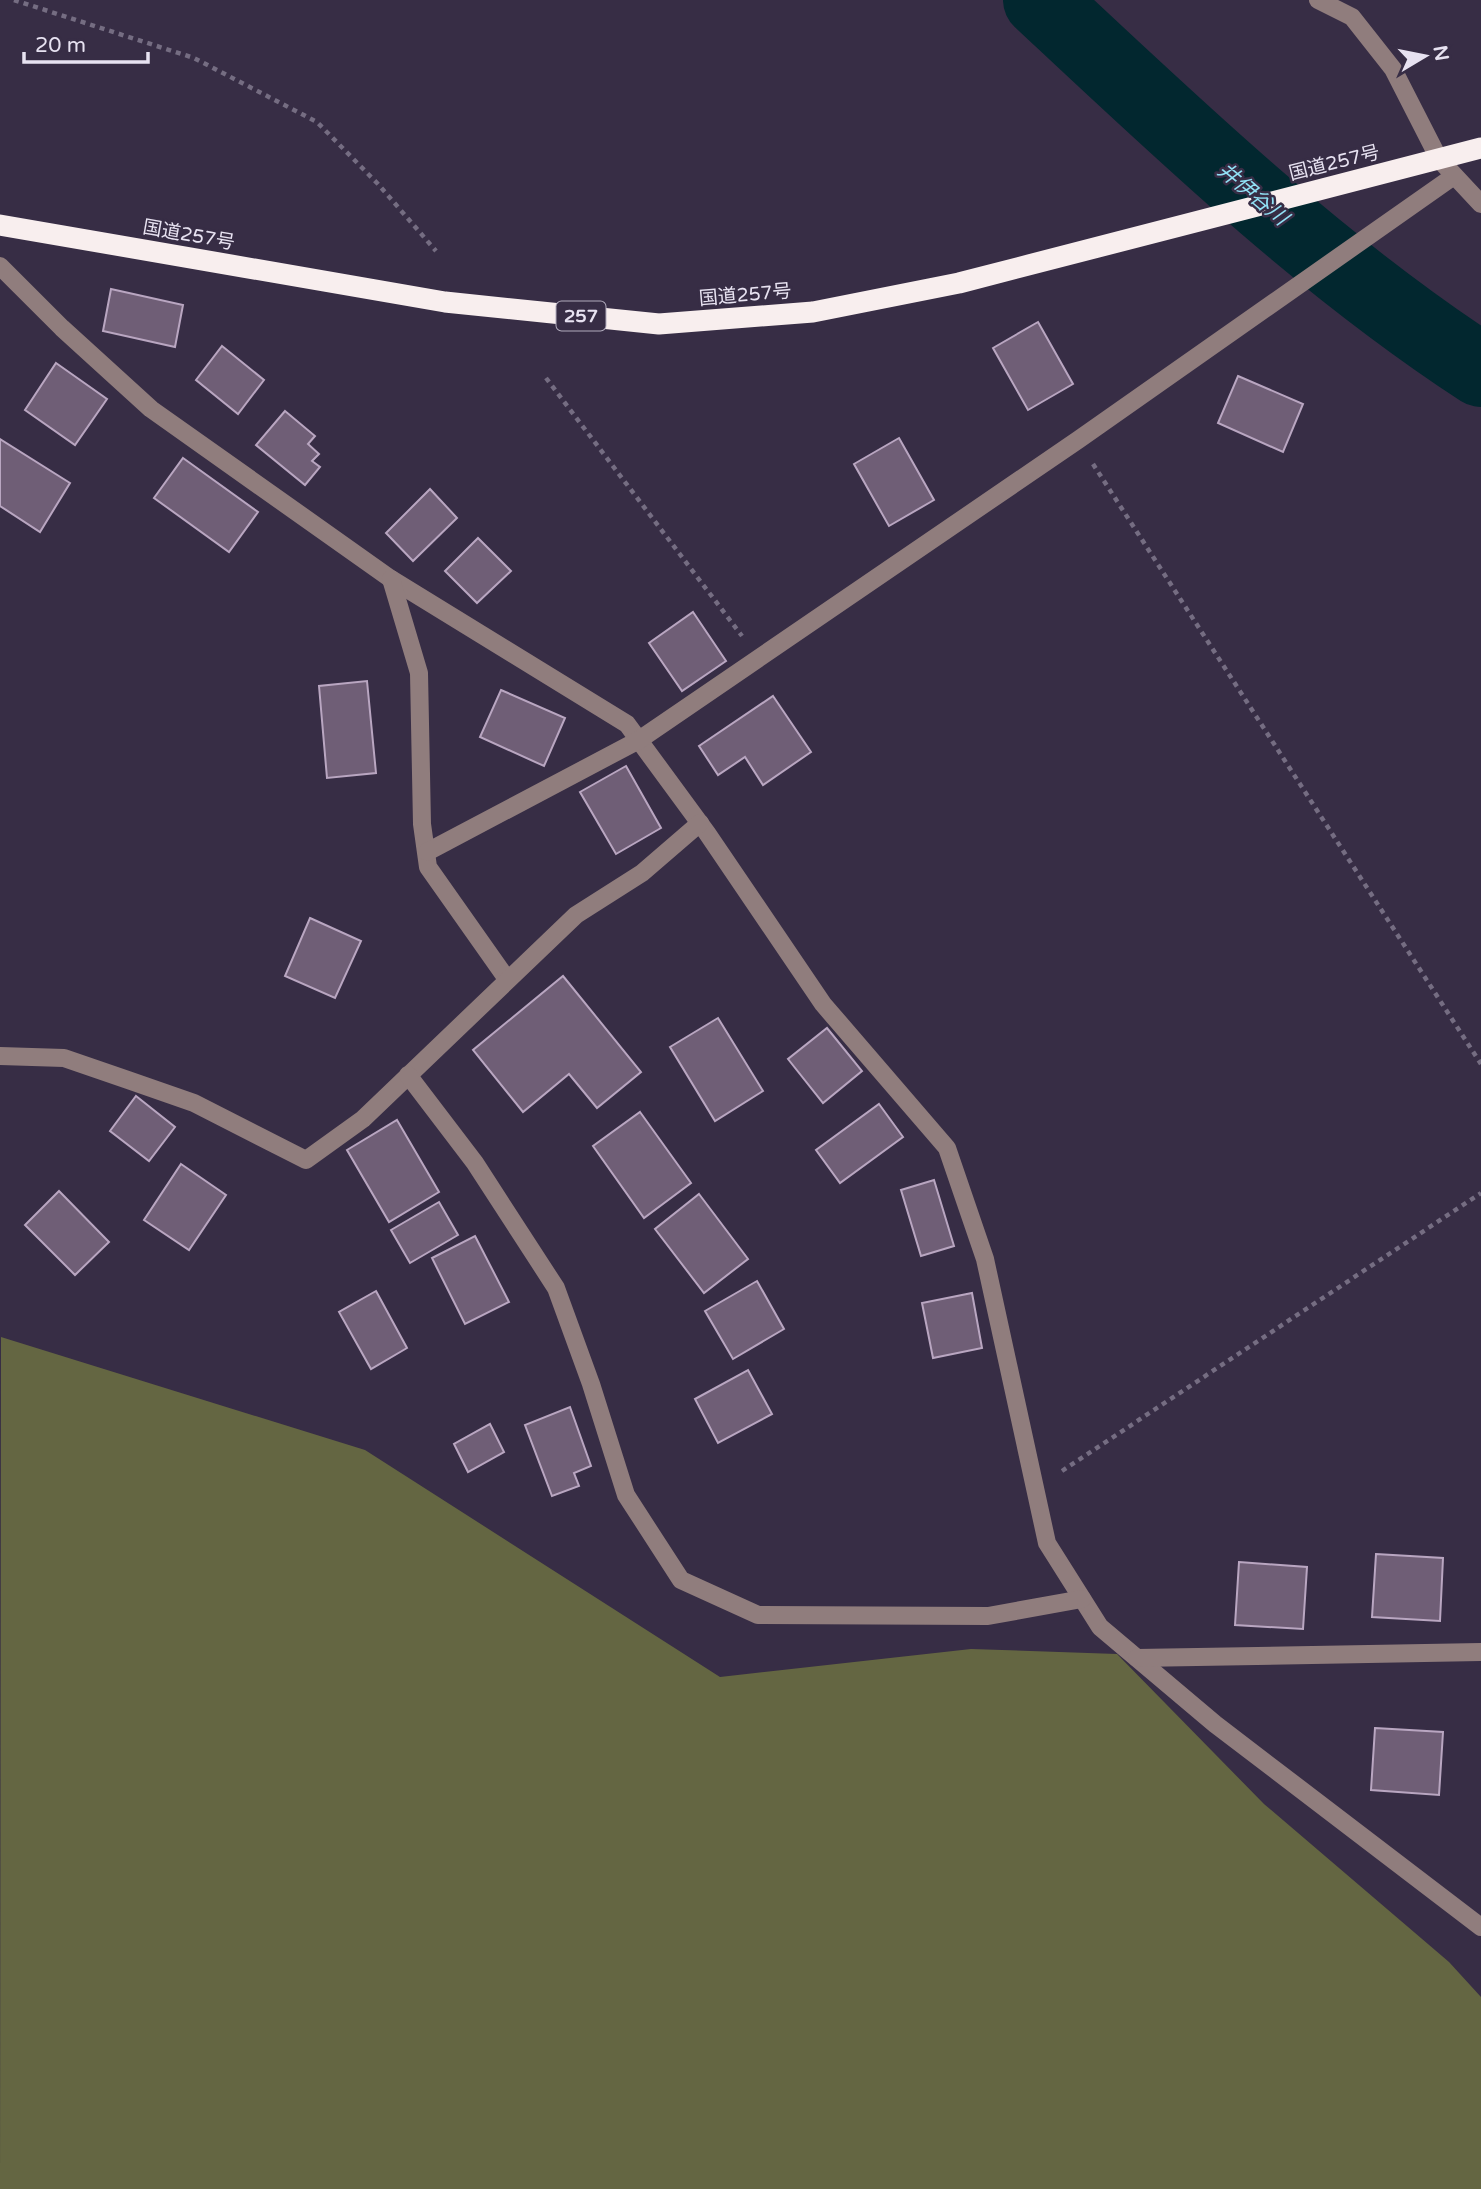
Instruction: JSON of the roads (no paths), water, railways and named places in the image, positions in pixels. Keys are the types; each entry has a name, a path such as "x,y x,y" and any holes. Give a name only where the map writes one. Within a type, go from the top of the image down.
{"highway":[{"name":"国道257号","path":"0,225 445,302 659,324 813,312 959,283 1481,148"}],"street":[{"path":"1318,0 1352,17 1393,69 1439,159 1481,204"},
{"path":"427,852 639,740 1078,440 1425,199 1454,176"},
{"path":"0,265 62,328 150,409 391,579 627,724 700,823 823,1004 947,1149 985,1259 1047,1543 1100,1627 1215,1724 1481,1927"},
{"path":"391,579 419,673 422,824 428,867 508,979"},
{"path":"0,1056 64,1058 115,1075 194,1103 306,1160 363,1119 576,915 642,873 700,823"},
{"path":"408,1075 475,1163 556,1288 591,1384 626,1494 681,1580 758,1615 988,1616 1082,1599"},
{"path":"1137,1658 1481,1652"}],"waterway":[{"name":"井伊谷川","path":"1040,0 1253,195 1364,286 1481,370"}]}
